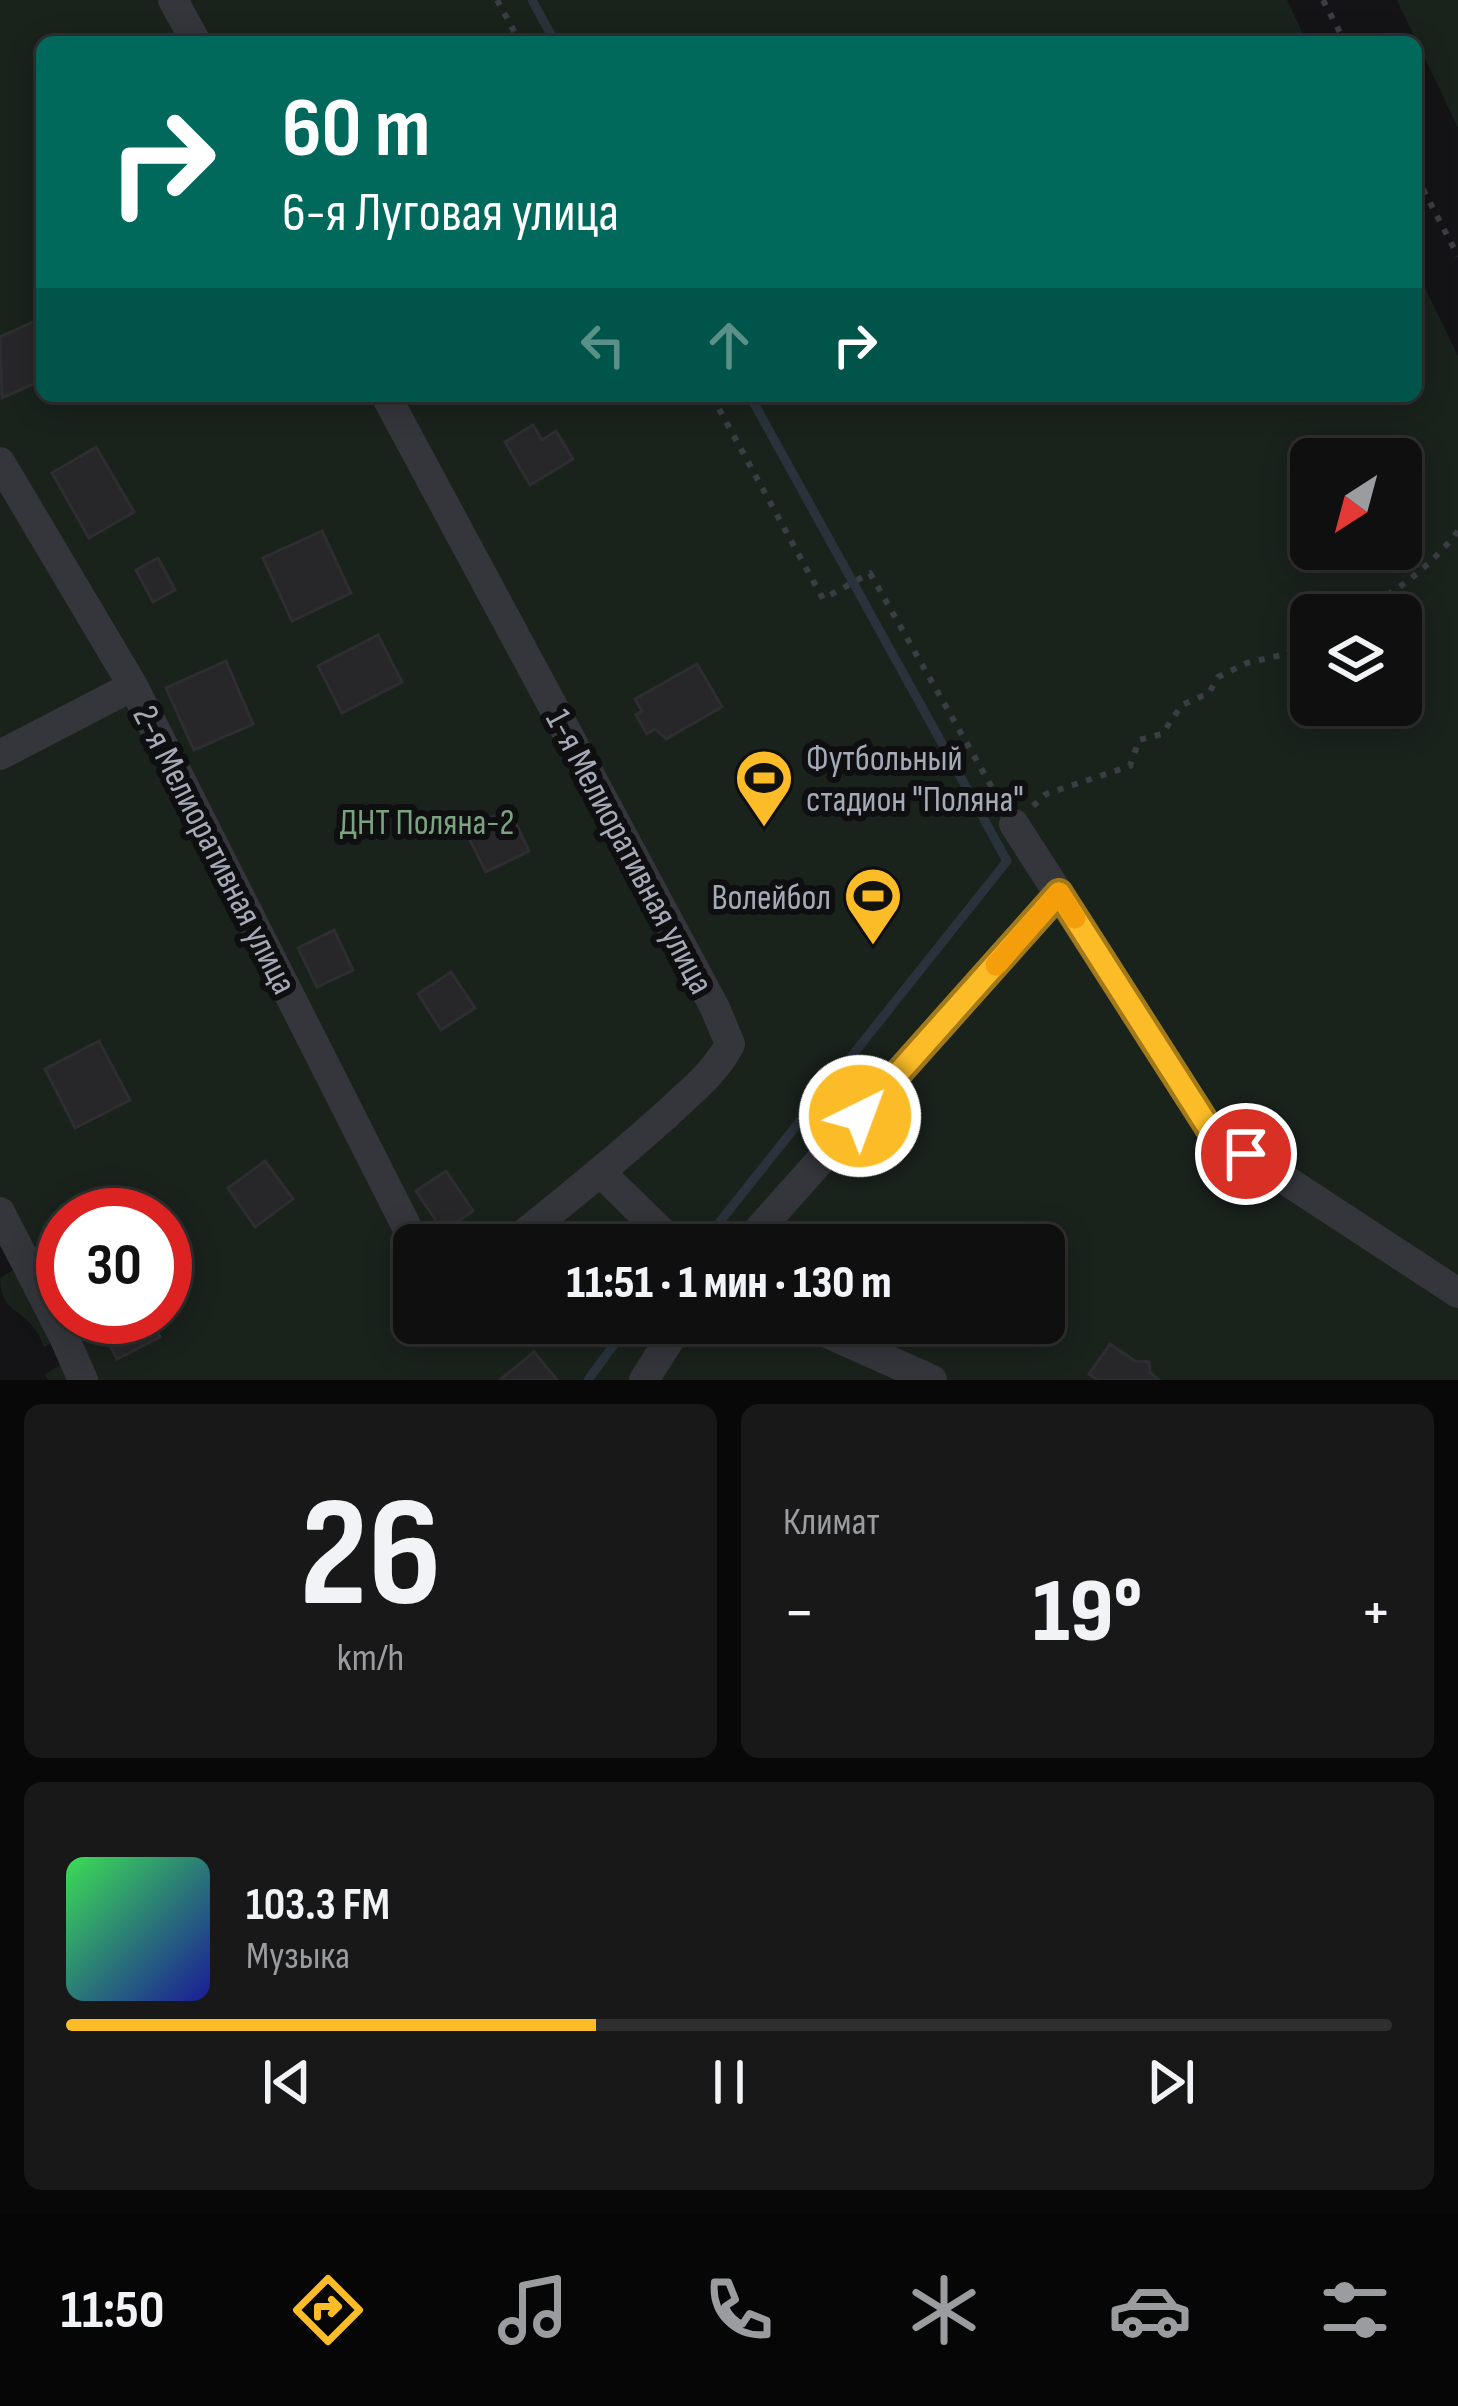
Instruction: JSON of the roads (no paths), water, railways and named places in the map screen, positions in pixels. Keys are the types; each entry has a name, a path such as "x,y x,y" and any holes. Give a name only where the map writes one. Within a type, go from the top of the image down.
{"street":[{"path":"173,0 193,36"},
{"name":"1-я Мелиоративная улица","path":"389,402 715,1008 730,1044 719,1066 601,1173 537,1224"},
{"name":"2-я Мелиоративная улица","path":"0,462 133,686 405,1224"},
{"path":"0,755 133,686"},
{"path":"1013,824 1211,1131 1458,1293"},
{"path":"764,1224 1059,893"},
{"path":"601,1173 653,1224"},
{"path":"0,1212 83,1380"},
{"path":"644,1380 667,1344"},
{"path":"852,1344 932,1380"}],"waterway":[{"path":"532,0 552,36"},
{"path":"718,1224 1007,861 753,402"},
{"path":"588,1380 614,1344"}],"place":[{"name":"Футбольный стадион \"Поляна\"","path":"764,829"},
{"name":"Волейбол","path":"873,947"}],"park label":[{"name":"ДНТ Поляна-2","path":"427,821"}]}
